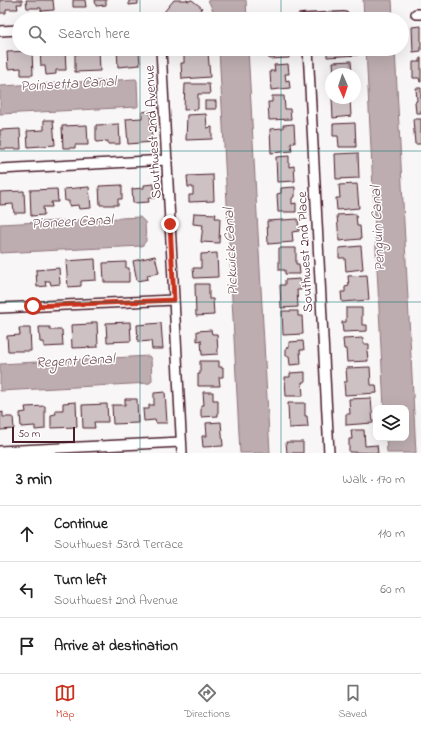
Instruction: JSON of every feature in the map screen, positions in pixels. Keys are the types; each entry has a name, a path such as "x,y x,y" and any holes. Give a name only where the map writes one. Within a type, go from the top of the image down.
{"street":[{"path":"0,31 12,30"},
{"name":"Southwest 2nd Avenue","path":"161,56 182,453"},
{"name":"Southwest 2nd Place","path":"308,56 329,453"},
{"path":"0,169 167,160"},
{"path":"0,308 174,300"},
{"path":"0,451 181,442"}],"water":[{"path":"208,0 246,0 247,12 214,12"},
{"path":"363,0 392,0 393,12 364,12"},
{"name":"Pickwick Canal","path":"219,56 248,56 270,453 240,453"},
{"name":"Penguin Canal","path":"366,56 395,56 416,453 387,453 386,441 409,441 409,405 384,405"},
{"name":"Poinsetta Canal","path":"136,79 137,107 0,114 0,86"},
{"name":"Pioneer Canal","path":"140,217 145,222 146,241 142,246 0,253 0,224"},
{"name":"Regent Canal","path":"149,356 151,359 152,380 150,383 0,391 0,364"}],"building":[{"path":"0,0 22,0 22,4 17,4 18,9 6,9 6,13 0,13"},
{"path":"26,0 53,0 54,10 41,11 41,8 27,8"},
{"path":"73,0 85,0 86,7 73,7"},
{"path":"95,0 106,0 106,5 96,6"},
{"path":"129,0 138,0 138,4 129,5"},
{"path":"174,0 192,0 202,8 198,12 164,12"},
{"path":"421,26 421,51 413,52 412,27"},
{"path":"7,52 12,52 12,56 32,56 33,75 21,75 21,68 8,69"},
{"path":"40,56 65,56 66,70 56,70 56,74 46,75 45,66 41,66"},
{"path":"75,56 99,56 100,71 75,72"},
{"path":"117,56 139,56 140,65 118,67"},
{"path":"184,56 208,56 210,77 182,79 181,63 184,63"},
{"path":"269,56 289,56 289,58 269,59"},
{"path":"420,58 421,82 419,78 413,78 413,62 420,62"},
{"path":"351,61 352,68 334,68 333,62"},
{"path":"288,64 289,74 285,74 286,81 289,80 290,88 271,90 270,71 275,71 274,65"},
{"path":"185,84 209,84 210,94 198,94 198,109 184,110"},
{"path":"416,88 421,88 421,113 416,113"},
{"path":"272,96 284,96 285,109 290,109 291,119 269,120 268,102 272,102"},
{"path":"205,101 216,101 216,109 205,109"},
{"path":"332,104 350,104 351,116 333,118"},
{"path":"150,111 152,142 128,144 126,119 142,118 142,112"},
{"path":"206,114 207,128 212,127 212,139 186,140 187,115"},
{"path":"413,119 421,119 421,144 415,144"},
{"path":"44,120 53,120 55,145 28,147 27,131 44,130"},
{"path":"355,123 356,147 339,147 338,136 333,136 333,124"},
{"path":"119,124 120,144 108,144 108,141 96,142 96,125"},
{"path":"294,124 295,143 291,143 292,151 271,153 270,129 283,128 283,125"},
{"path":"87,125 88,145 75,145 75,148 63,148 62,126"},
{"path":"20,129 21,149 0,149 0,130"},
{"path":"358,153 359,178 336,179 335,154"},
{"path":"289,156 289,167 294,166 295,181 277,182 276,157"},
{"path":"213,175 214,201 189,202 189,195 193,195 193,187 188,187 187,176"},
{"path":"154,184 155,198 148,198 149,202 133,203 132,189 144,188 144,185"},
{"path":"357,184 359,208 337,210 336,198 340,198 339,185"},
{"path":"122,185 122,199 118,199 118,205 100,205 99,186"},
{"path":"89,187 91,208 79,209 78,205 69,206 69,201 65,201 64,189"},
{"path":"295,187 295,197 292,198 292,204 296,203 296,212 278,212 277,194 281,193 281,188"},
{"path":"57,189 58,202 51,202 52,207 43,207 44,215 31,216 30,190"},
{"path":"24,191 25,213 14,213 13,204 0,205 0,192"},
{"path":"194,213 216,214 215,218 220,218 219,243 201,242 203,225 193,224"},
{"path":"356,214 357,226 360,226 361,239 339,241 337,215"},
{"path":"298,219 299,231 292,232 293,242 268,244 267,221"},
{"path":"361,246 363,269 346,271 345,258 339,258 339,248"},
{"path":"279,248 296,248 296,264 299,264 300,274 285,274 285,270 279,270"},
{"path":"217,253 218,277 194,278 193,268 201,268 201,254"},
{"path":"155,256 159,273 147,275 148,279 137,281 133,261"},
{"path":"95,259 96,280 81,281 81,286 68,287 66,261"},
{"path":"126,262 126,268 129,268 129,282 104,282 103,263"},
{"path":"59,268 60,284 51,285 50,281 45,281 46,286 37,287 36,270"},
{"path":"367,275 369,300 342,302 341,292 345,292 345,287 349,286 348,276"},
{"path":"300,279 301,290 297,290 298,307 281,308 280,285 285,285 285,280"},
{"path":"195,284 209,284 209,299 213,299 214,315 196,316"},
{"path":"346,308 362,308 362,325 367,325 367,331 343,332 342,322 346,322"},
{"path":"282,311 298,311 298,316 302,316 303,334 283,335"},
{"path":"92,322 97,322 98,347 72,348 71,325 92,324"},
{"path":"130,322 131,341 107,342 106,323"},
{"path":"161,323 163,349 152,349 151,341 138,342 137,325"},
{"path":"39,327 50,327 50,330 62,330 63,346 44,347 44,342 40,342"},
{"path":"19,328 30,328 31,351 8,351 7,336 20,335"},
{"path":"211,330 212,334 217,334 218,354 202,355 201,340 197,341 197,331"},
{"path":"363,338 363,344 369,344 369,350 367,350 368,361 347,362 346,349 344,349 343,339"},
{"path":"303,341 304,350 300,350 301,364 290,365 289,356 286,356 286,348 289,347 289,342"},
{"path":"200,361 219,361 219,367 223,367 223,377 219,377 220,386 198,386"},
{"path":"370,367 371,385 376,385 377,393 345,395 344,382 347,382 346,368"},
{"path":"305,372 305,382 302,382 303,396 286,396 285,377 290,377 290,373"},
{"path":"165,392 167,423 156,423 155,420 144,421 143,409 149,409 149,405 154,405 154,393"},
{"path":"203,392 213,392 213,400 218,400 218,416 201,417 201,405 204,405"},
{"path":"371,398 373,423 346,425 346,414 350,414 349,399"},
{"path":"125,399 137,399 138,423 113,424 112,405 125,405"},
{"path":"76,402 77,427 51,428 51,415 56,414 55,410 63,410 63,403"},
{"path":"288,403 305,403 305,416 307,416 308,427 289,428"},
{"path":"107,404 108,422 94,422 95,428 83,428 82,405"},
{"path":"45,406 45,429 35,430 35,426 21,427 20,413 26,412 25,407"},
{"path":"3,412 3,417 13,417 14,429 0,430 0,413"},
{"path":"221,422 223,446 203,447 202,436 207,436 206,423"},
{"path":"351,430 364,430 365,446 377,445 378,453 349,452 349,439 352,439"},
{"path":"286,442 303,442 303,453 287,453"}],"route":[{"path":"33,306 174,300 170,224"}]}
